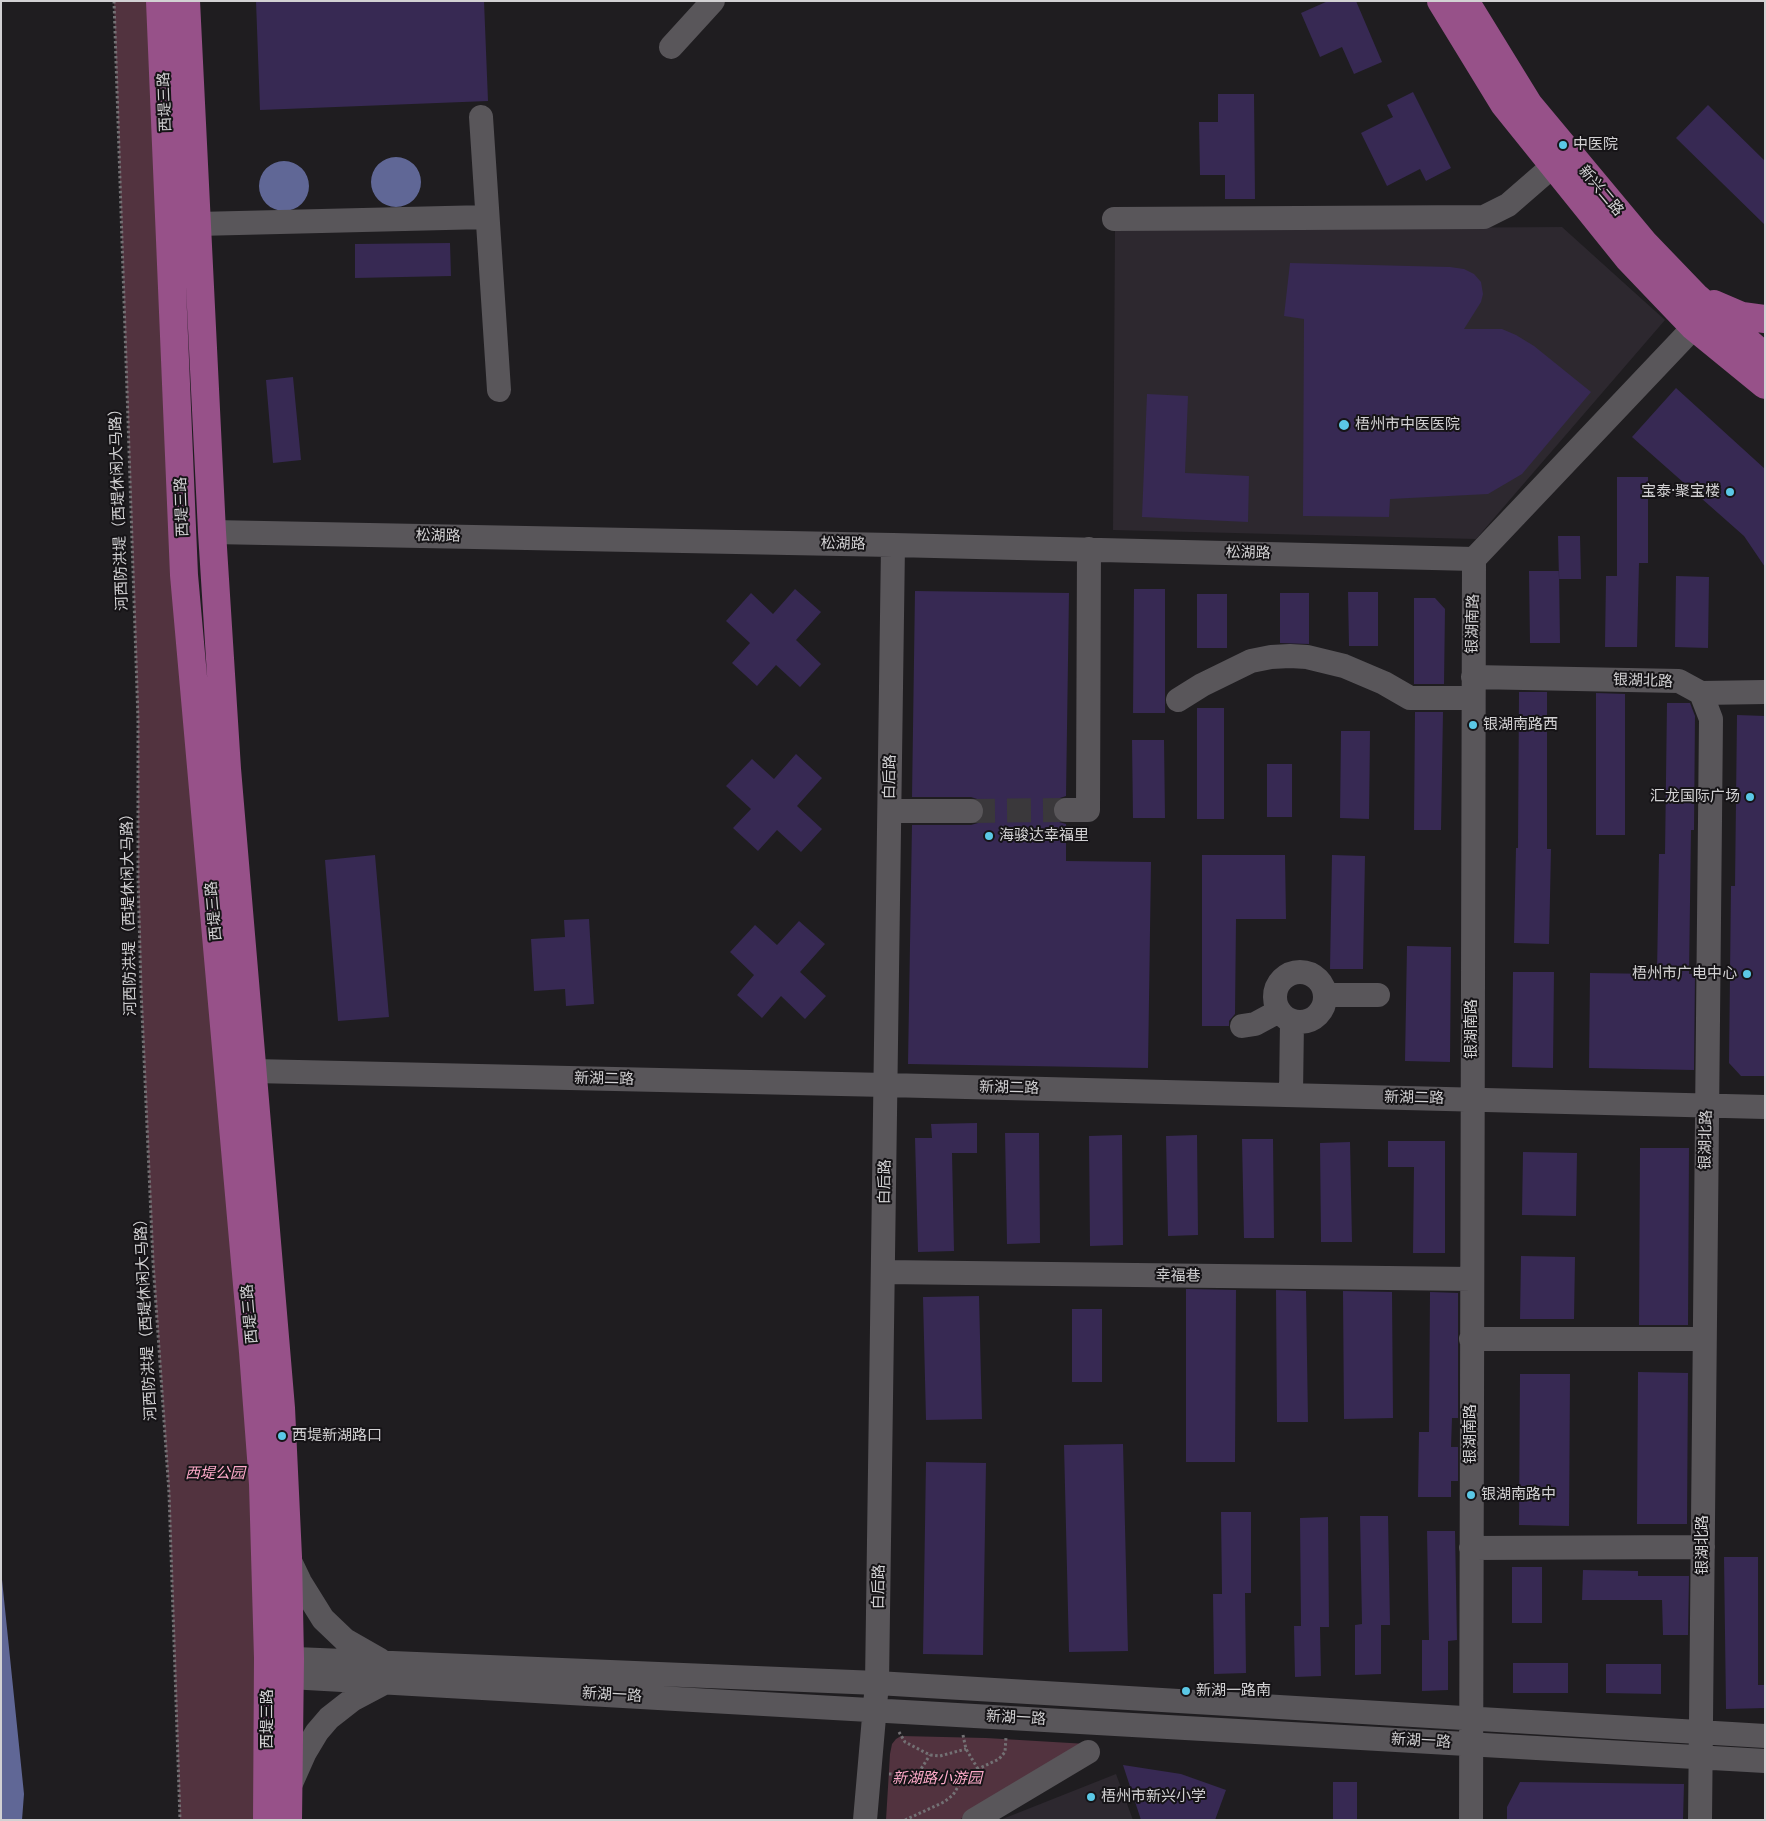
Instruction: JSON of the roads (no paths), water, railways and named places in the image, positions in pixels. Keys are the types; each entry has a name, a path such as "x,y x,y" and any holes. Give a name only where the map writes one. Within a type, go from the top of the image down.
{"main road":[{"name":"西堤三路","path":"160,1 184,575 255,1371 279,1667 288,1790 288,1820"},
{"name":"西堤三路","path":"186,1 212,532 227,769 278,1360 288,1557 267,1820"},
{"name":"新兴二路","path":"1441,1 1504,104 1628,258 1694,327 1765,385"},
{"name":"新兴二路","path":"1465,1 1529,104 1644,243 1695,296 1765,357"},
{"path":"1695,296 1742,316 1765,319"}],"street":[{"path":"671,47 713,1"},
{"path":"481,117 499,390"},
{"path":"1114,218 1484,217 1508,205 1554,165"},
{"path":"197,224 487,217"},
{"path":"1474,559 1694,327"},
{"name":"松湖路","path":"212,532 893,544 1474,559"},
{"name":"白后路","path":"865,1820 869,1773 882,1710 877,1683 893,544"},
{"path":"1066,810 1088,810 1089,549"},
{"name":"银湖南路","path":"1471,1820 1474,559"},
{"name":"银湖北路","path":"1178,700 1217,677 1251,661 1290,656 1307,657 1344,666 1384,683 1410,698 1473,687 1679,681 1701,692 1712,719 1700,1820"},
{"path":"1701,692 1765,692"},
{"path":"890,811 971,811"},
{"path":"1242,1026 1286,1016 1300,1022 1316,1017 1324,1003 1325,995 1323,987 1318,980 1304,973 1296,973 1288,976 1277,988 1275,996 1286,1016 1291,1094"},
{"path":"1325,995 1378,995"},
{"name":"新湖二路","path":"253,1071 1291,1094 1765,1107"},
{"name":"幸福巷","path":"884,1272 1471,1279"},
{"path":"1471,1339 1704,1339"},
{"path":"1471,1548 1703,1547"},
{"path":"288,1557 312,1604 328,1624 386,1672 329,1718 317,1732 288,1790"},
{"name":"新湖一路","path":"279,1667 386,1672 877,1683 1765,1736"},
{"name":"新湖一路","path":"386,1672 882,1710 1765,1761"},
{"path":"974,1820 1088,1752"}],"water":[{"path":"391,157 401,157 414,164 421,177 421,187 414,200 401,207 391,207 382,203 375,196 371,187 371,177 375,168 382,161"},
{"path":"279,161 289,161 302,168 309,181 309,191 302,204 289,211 279,211 270,207 263,200 259,191 259,181 263,172 270,165"},
{"path":"1,1570 24,1794 22,1820 1,1820"}],"tunnel":[{"path":"971,811 1066,810"}],"place":[{"name":"中医院","path":"1563,145"},
{"name":"梧州市中医医院","path":"1344,425"},
{"name":"宝泰·聚宝楼","path":"1730,492"},
{"name":"银湖南路西","path":"1473,725"},
{"name":"汇龙国际广场","path":"1750,797"},
{"name":"海骏达幸福里","path":"989,836"},
{"name":"梧州市广电中心","path":"1747,974"},
{"name":"西堤新湖路口","path":"282,1436"},
{"name":"银湖南路中","path":"1471,1495"},
{"name":"新湖一路南","path":"1186,1691"},
{"name":"梧州市新兴小学","path":"1091,1797"}],"park label":[{"name":"西堤公园","path":"215,1474"},
{"name":"新湖路小游园","path":"937,1779"}]}
